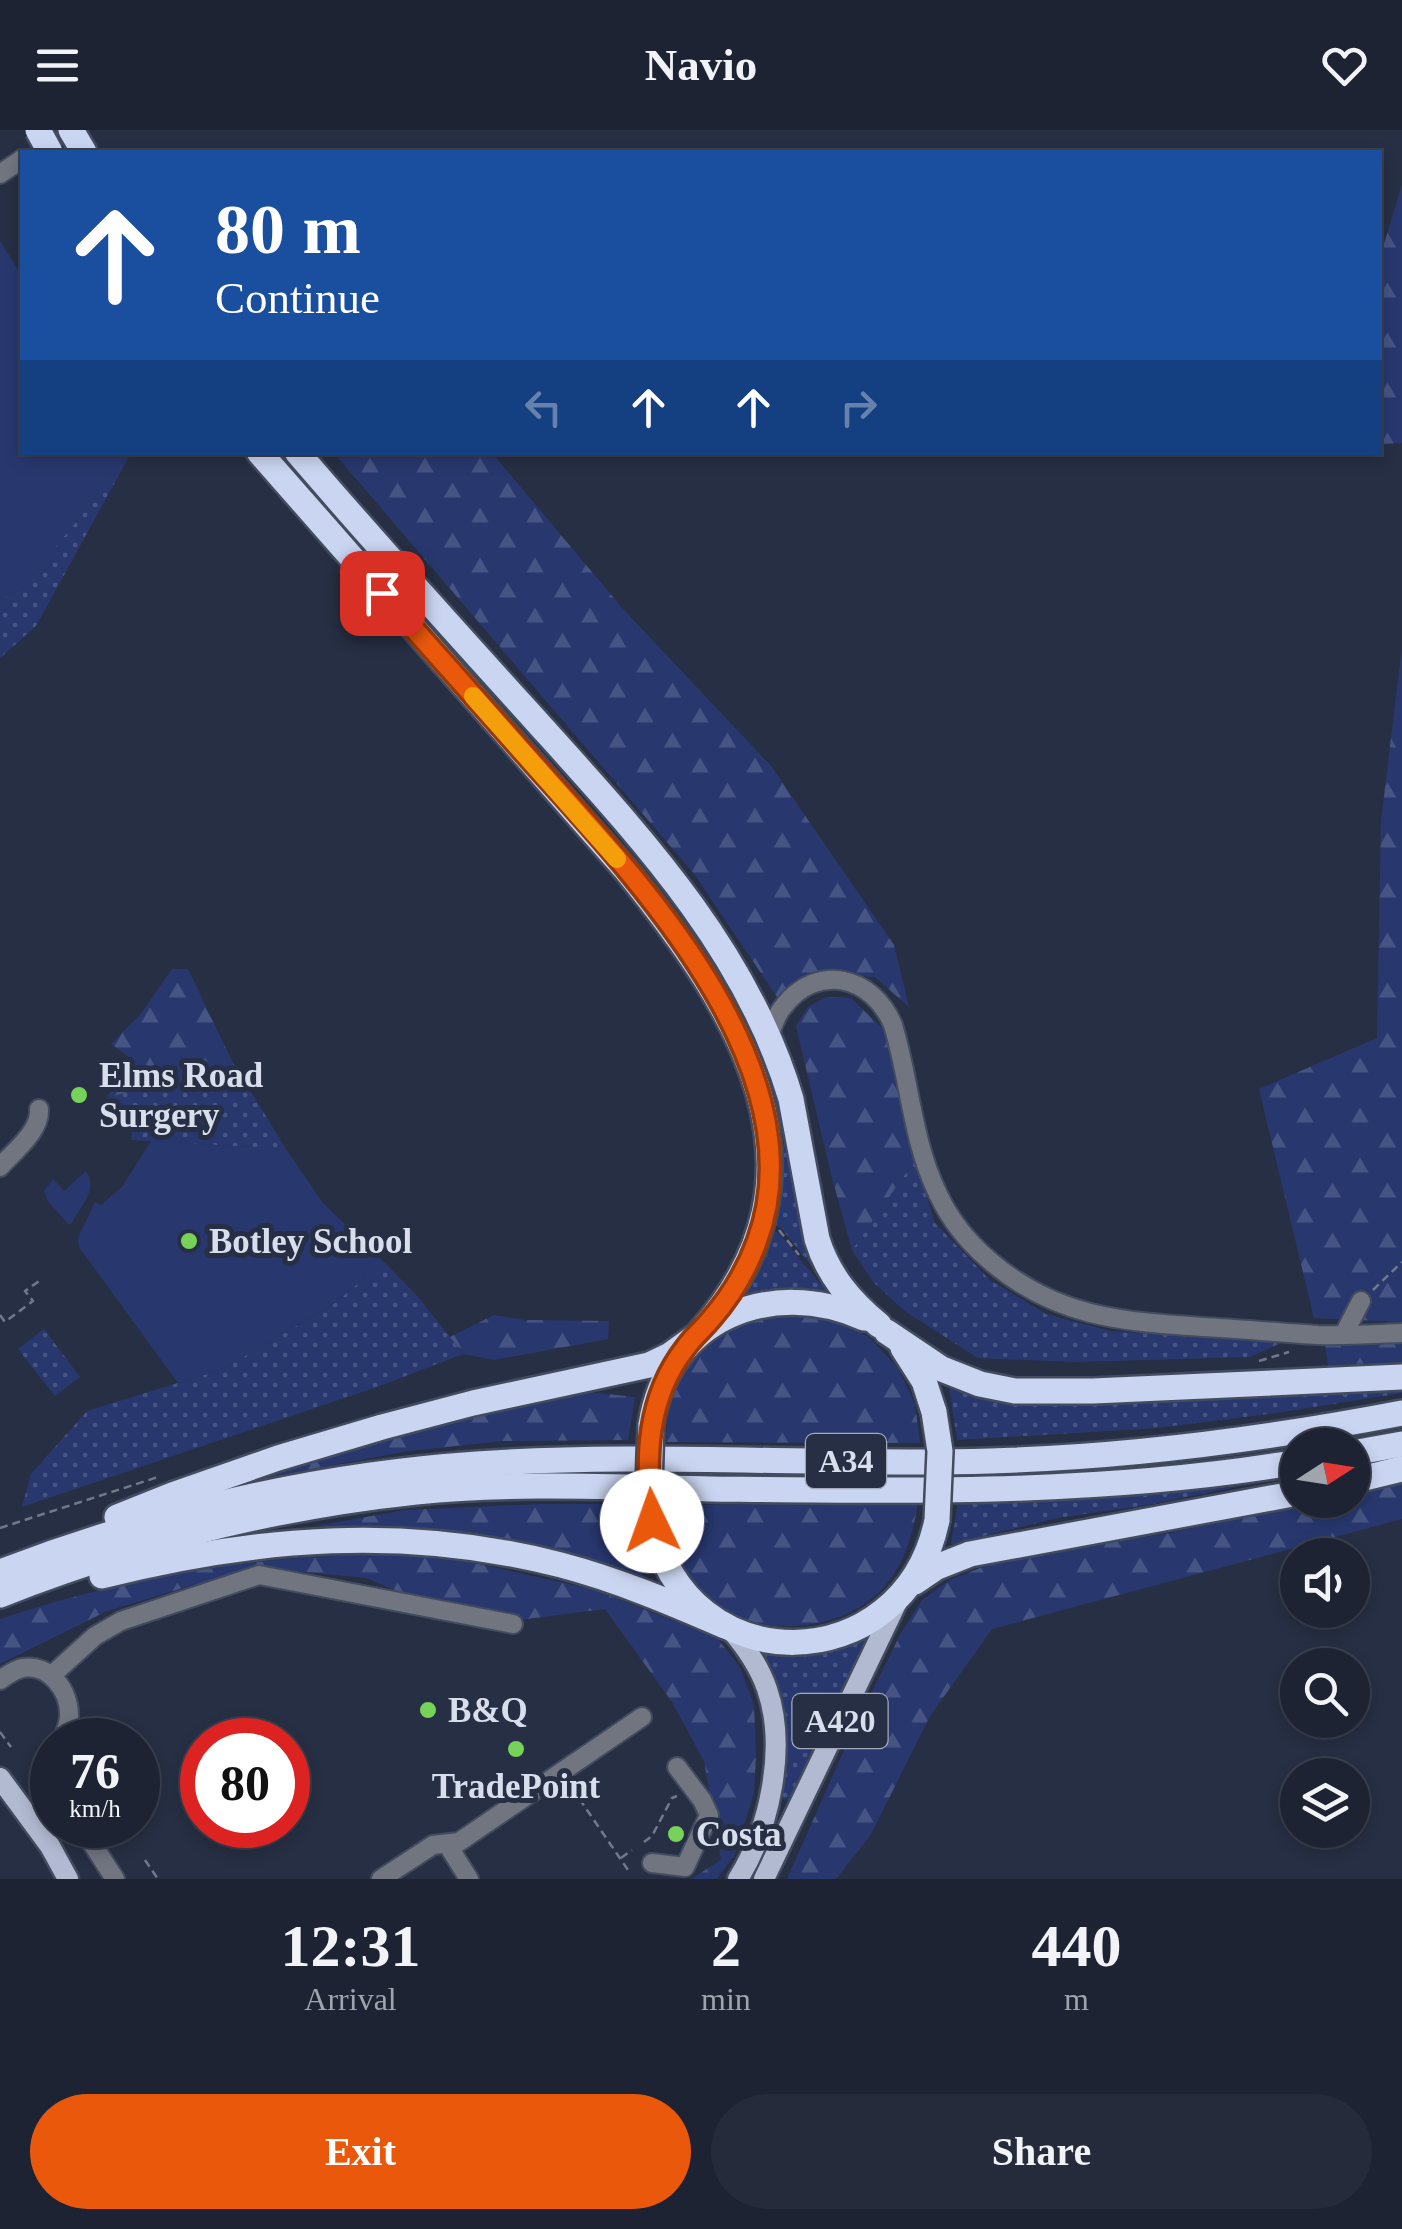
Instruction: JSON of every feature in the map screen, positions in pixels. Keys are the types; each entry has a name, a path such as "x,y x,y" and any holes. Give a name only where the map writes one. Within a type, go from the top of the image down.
{"highway":[{"path":"262,455 598,836 677,934 724,1011 747,1061 769,1144 770,1180 762,1224 732,1292 680,1356 662,1388 651,1425 652,1521 659,1549 679,1586 698,1608 727,1627"},
{"path":"300,455 612,807 702,920 755,1005 791,1099 814,1224 824,1257 848,1296 900,1343 918,1368 934,1412 940,1451 937,1520 924,1561 902,1594"},
{"path":"6,1570 125,1513 278,1458 424,1415 638,1368 659,1360 714,1322 741,1310 786,1302 828,1306 856,1314 951,1373 1015,1392 1402,1377"},
{"name":"A34","path":"6,1570 153,1522 274,1492 432,1467 577,1459 1006,1460 1180,1447 1272,1436 1402,1413"},
{"path":"1370,1450 1402,1444"},
{"name":"A34","path":"0,1599 98,1560 277,1513 419,1492 520,1487 980,1490 1130,1482 1280,1464"},
{"path":"1370,1477 1402,1469"},
{"path":"0,1599 58,1590 128,1570 212,1553 316,1541 397,1540 477,1547 565,1566 647,1593 762,1640 815,1641 858,1627 887,1609 938,1566 970,1554 1280,1496"}],"main road":[{"name":"A420","path":"764,1879 902,1594"},
{"name":"A420","path":"727,1627 746,1648 766,1686 774,1732 772,1786 765,1820 754,1852 738,1879"},
{"path":"2,1784 50,1846 68,1879"}],"street":[{"path":"36,150 69,130"},
{"path":"769,1036 790,998 813,984 851,982 874,994 893,1024 920,1146 938,1196 967,1239 1032,1292 1072,1309 1137,1322 1322,1335 1402,1334"},
{"path":"0,1167 40,1119 39,1109"},
{"path":"1344,1334 1360,1301"},
{"path":"52,1675 96,1636 121,1621 260,1575 513,1624"},
{"path":"0,1680 23,1668 52,1675 62,1688 70,1718"},
{"path":"381,1879 433,1845 460,1842 642,1717"},
{"path":"652,1863 685,1866 709,1815 677,1767"},
{"path":"448,1844 470,1879"},
{"path":"95,1848 115,1879"},
{"path":"404,1863 416,1879"}],"path":[{"path":"772,1226 800,1256"},
{"path":"1360,1301 1402,1262"},
{"path":"0,1315 5,1322 33,1301 25,1292 42,1279"},
{"path":"1253,1363 1292,1351"},
{"path":"0,1528 155,1478"},
{"path":"0,1732 12,1746"},
{"path":"566,1778 628,1870"},
{"path":"644,1842 652,1836 672,1798 693,1788"},
{"path":"621,1858 632,1850"},
{"path":"146,1860 158,1879"}],"green space":[{"path":"1402,184 1402,443 1382,444 1382,250"},
{"path":"0,241 20,273 20,455 129,455 21,590 0,599"},
{"path":"130,455 36,626 0,658 0,599 21,590"},
{"path":"336,455 494,455 624,610 771,766 894,945 909,1007 875,977 820,973 777,997 695,875"},
{"path":"1402,647 1402,1322 1314,1318 1259,1089 1377,1038 1381,821"},
{"path":"172,969 188,969 232,1061 107,1098 129,1057 111,1044 140,1015"},
{"path":"826,997 851,998 887,1033 915,1160 852,1250 796,1026 808,1007"},
{"path":"232,1061 286,1149 131,1140 132,1132 97,1112 107,1098"},
{"path":"151,1141 286,1149 323,1203 384,1262 332,1305 223,1369 178,1383 79,1247 78,1238 95,1202 101,1205 122,1187"},
{"path":"794,1142 824,1270 818,1274 773,1223 779,1196 781,1145"},
{"path":"915,1160 935,1223 990,1280 1046,1314 1110,1331 1283,1342 1250,1357 1075,1362 978,1358 906,1312 873,1282 852,1250"},
{"path":"86,1171 89,1191 68,1224 44,1191 53,1179 64,1191"},
{"path":"771,1230 779,1233 820,1284 828,1279 829,1291 745,1291"},
{"path":"384,1262 419,1298 463,1354 22,1507 31,1474 87,1411 223,1369 332,1305"},
{"path":"797,1312 836,1319 870,1338 898,1368 915,1404 920,1443 665,1442 670,1401 690,1362 721,1333 757,1316"},
{"path":"494,1315 525,1320 609,1321 608,1339 494,1360 463,1354 450,1337"},
{"path":"44,1329 80,1377 55,1396 18,1349"},
{"path":"1402,1341 1402,1362 1328,1365 1325,1344"},
{"path":"949,1387 1016,1401 1301,1390 1402,1393 1157,1428 957,1440"},
{"path":"578,1391 635,1397 628,1440 503,1441 409,1451 261,1478 393,1438"},
{"path":"1402,1481 1402,1519 1331,1538 1280,1538 1280,1552 992,1629 930,1716 870,1836 836,1879 787,1879 901,1633 922,1600 950,1580 1005,1558 1171,1533 1280,1509 1280,1518 1370,1518 1370,1489"},
{"path":"1236,1487 1057,1518 951,1544 958,1503 1052,1502"},
{"path":"918,1503 900,1563 874,1597 836,1618 792,1626 748,1620 728,1612 703,1593 673,1549 663,1505"},
{"path":"626,1504 644,1577 472,1532 316,1526 405,1510"},
{"path":"415,1554 592,1589 717,1638 740,1667 754,1705 756,1755 754,1793 735,1854 717,1879 691,1879 721,1860 704,1761 672,1702 605,1609 519,1620 434,1606 366,1578 266,1568 107,1611 0,1664 0,1619 51,1603 154,1578 257,1562"},
{"path":"861,1635 865,1640 789,1800 781,1799 785,1723 778,1687 762,1650 764,1645"}],"slow traffic":[{"path":"473,696 617,859"}],"place":[{"name":"Elms Road Surgery","path":"79,1095"},
{"name":"Botley School","path":"189,1241"},
{"name":"B&Q","path":"428,1710"},
{"name":"TradePoint","path":"516,1749"},
{"name":"Costa","path":"676,1834"}],"route":[{"path":"382,593 664,916 710,984 738,1038 756,1085 770,1164 762,1224 732,1292 680,1356 655,1406 650,1450 652,1521"}]}
